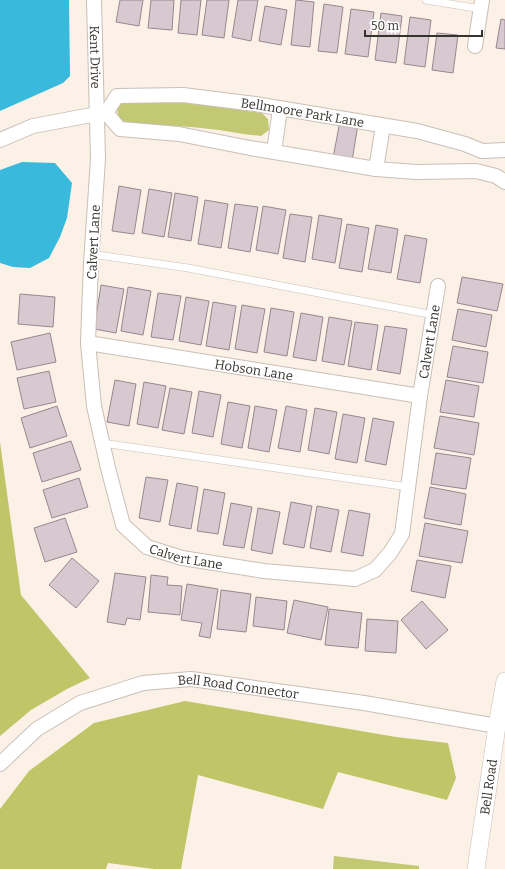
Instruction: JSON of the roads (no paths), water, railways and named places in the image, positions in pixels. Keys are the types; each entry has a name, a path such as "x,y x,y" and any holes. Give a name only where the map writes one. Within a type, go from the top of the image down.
{"street":[{"name":"Kent Drive","path":"94,0 102,114"},
{"path":"475,46 482,5"},
{"name":"Bellmoore Park Lane","path":"102,114 117,96 183,95 255,104 424,133 464,144 482,151 505,150"},
{"path":"274,152 280,109"},
{"path":"0,140 33,126 102,114 120,129 179,134 376,169 416,172 476,171 496,176 505,182"},
{"name":"Calvert Lane","path":"102,114 92,254 88,343 94,406 102,443 124,526 147,547 182,558 264,571 355,579 375,570 390,554 402,534 420,396 438,286"},
{"path":"376,169 383,126"},
{"name":"Hobson Lane","path":"88,343 420,396"},
{"name":"Bell Road Connector","path":"0,764 37,729 80,703 143,683 190,679 364,703 497,726"},
{"name":"Bell Road","path":"476,869 505,681"}],"lane":[{"path":"426,0 482,5"},
{"path":"92,254 188,268 434,315"},
{"path":"102,443 408,487"}],"water":[{"path":"0,0 69,0 70,76 63,83 0,111"},
{"path":"22,162 55,163 72,183 67,218 60,237 49,258 30,268 13,267 0,263 0,170"}]}
